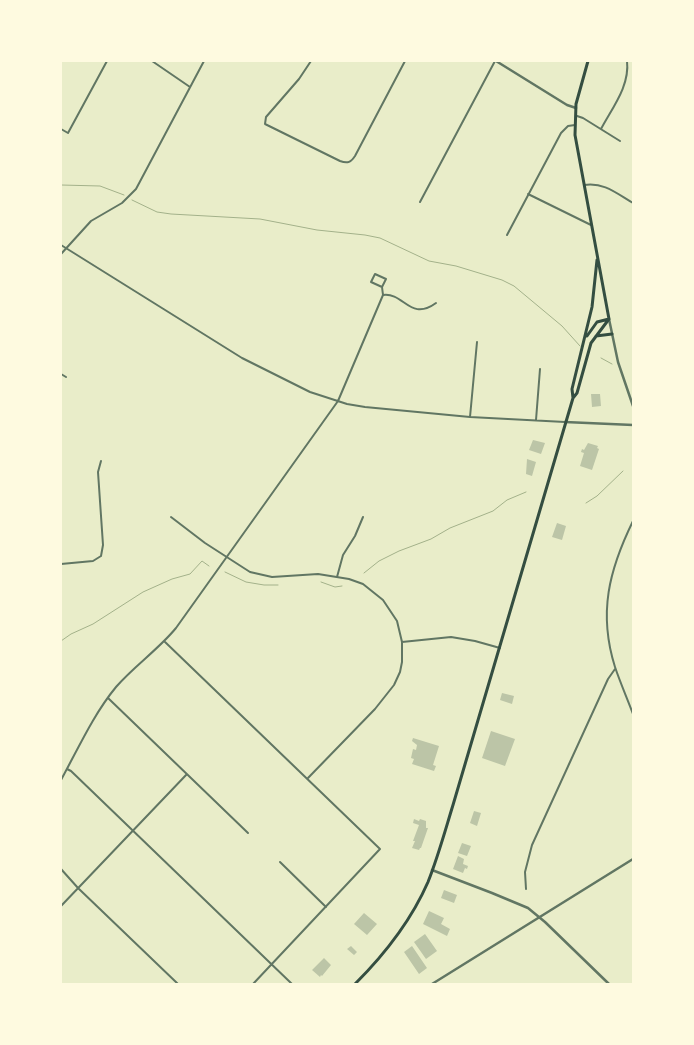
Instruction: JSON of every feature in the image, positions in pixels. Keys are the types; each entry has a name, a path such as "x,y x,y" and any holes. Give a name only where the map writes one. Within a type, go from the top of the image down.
{"main road":[{"path":"355,984 380,957 402,928 420,898 432,870 453,806 573,398 577,393 590,346 609,319 584,185 574,116 588,61"},
{"path":"573,398 572,389 586,338 594,296 597,255"},
{"path":"586,338 597,322 609,319"},
{"path":"596,336 612,334"}],"street":[{"path":"61,129 68,133 107,61"},
{"path":"152,61 190,87"},
{"path":"61,254 91,221 122,203 132,194 146,172 204,61"},
{"path":"311,61 305,72 264,121 268,125 340,161 348,163 355,156 405,61"},
{"path":"420,202 495,61 567,105 576,108"},
{"path":"601,129 626,83 628,74 627,61"},
{"path":"574,116 583,118 620,141"},
{"path":"507,235 561,132 568,126 575,126"},
{"path":"584,185 596,184 603,186 633,203"},
{"path":"528,194 586,225 592,226"},
{"path":"61,245 242,358 300,388 338,401 365,407 470,417 633,425"},
{"path":"61,780 108,698 136,667 164,641 338,401 383,295 382,287 386,279 375,274 371,282 382,287"},
{"path":"383,295 390,295 418,309 428,309 436,303"},
{"path":"609,319 624,384 633,406"},
{"path":"470,417 477,342"},
{"path":"536,420 540,369"},
{"path":"61,374 66,377"},
{"path":"61,564 93,561 101,556 98,472 101,461"},
{"path":"171,517 245,570 266,576 312,574 337,577 363,584 379,596 397,620 402,642 401,669 390,691 308,778"},
{"path":"337,577 343,555 355,536 363,517"},
{"path":"633,521 618,554 608,591 606,625 615,668 633,714"},
{"path":"402,642 451,637 476,641 500,648"},
{"path":"164,641 380,849 253,984"},
{"path":"526,889 525,872 532,845 608,679 615,668"},
{"path":"108,698 248,832"},
{"path":"67,769 292,984"},
{"path":"61,906 187,774"},
{"path":"432,984 633,859"},
{"path":"280,862 326,907"},
{"path":"61,869 78,888 178,984"},
{"path":"432,870 528,908 609,984"}],"building":[{"path":"591,394 600,394 601,406 592,407"},
{"path":"533,440 545,443 541,454 529,450"},
{"path":"588,443 598,446 597,448 599,449 592,470 580,466 584,453 581,452 582,449 584,450"},
{"path":"527,459 536,462 532,476 526,474"},
{"path":"557,523 566,526 562,540 552,537"},
{"path":"502,693 514,696 512,704 500,700"},
{"path":"491,731 515,739 505,766 482,758"},
{"path":"413,738 439,746 433,765 436,766 434,771 412,764 414,759 411,758 413,749 416,750 417,745 412,741"},
{"path":"474,811 481,813 477,826 470,823"},
{"path":"414,819 426,821 426,828 428,828 419,850 412,848 419,825 413,823"},
{"path":"462,843 471,846 467,856 458,853"},
{"path":"458,856 464,859 463,864 468,866 463,873 453,869"},
{"path":"444,890 457,895 454,903 441,898"},
{"path":"429,911 444,918 441,924 450,929 447,936 423,924"},
{"path":"364,913 377,924 367,935 354,924"},
{"path":"425,934 437,951 426,959 414,942"},
{"path":"351,946 357,952 354,955 347,949"},
{"path":"412,946 427,968 419,974 404,952"},
{"path":"324,958 331,965 320,977 312,970"}],"waterway":[{"path":"61,185 100,186 124,195"},
{"path":"132,200 157,212 260,219 317,230 380,238 429,261 456,266 502,280 514,286 562,326 580,346"},
{"path":"601,358 612,364"},
{"path":"586,503 597,496 623,471"},
{"path":"364,573 379,561 431,539 450,528 493,511 507,500 526,492"},
{"path":"61,641 93,624 143,592 172,579 190,574 202,561 209,566"},
{"path":"225,572 246,582 278,585"},
{"path":"321,582 335,587 342,586"}]}
